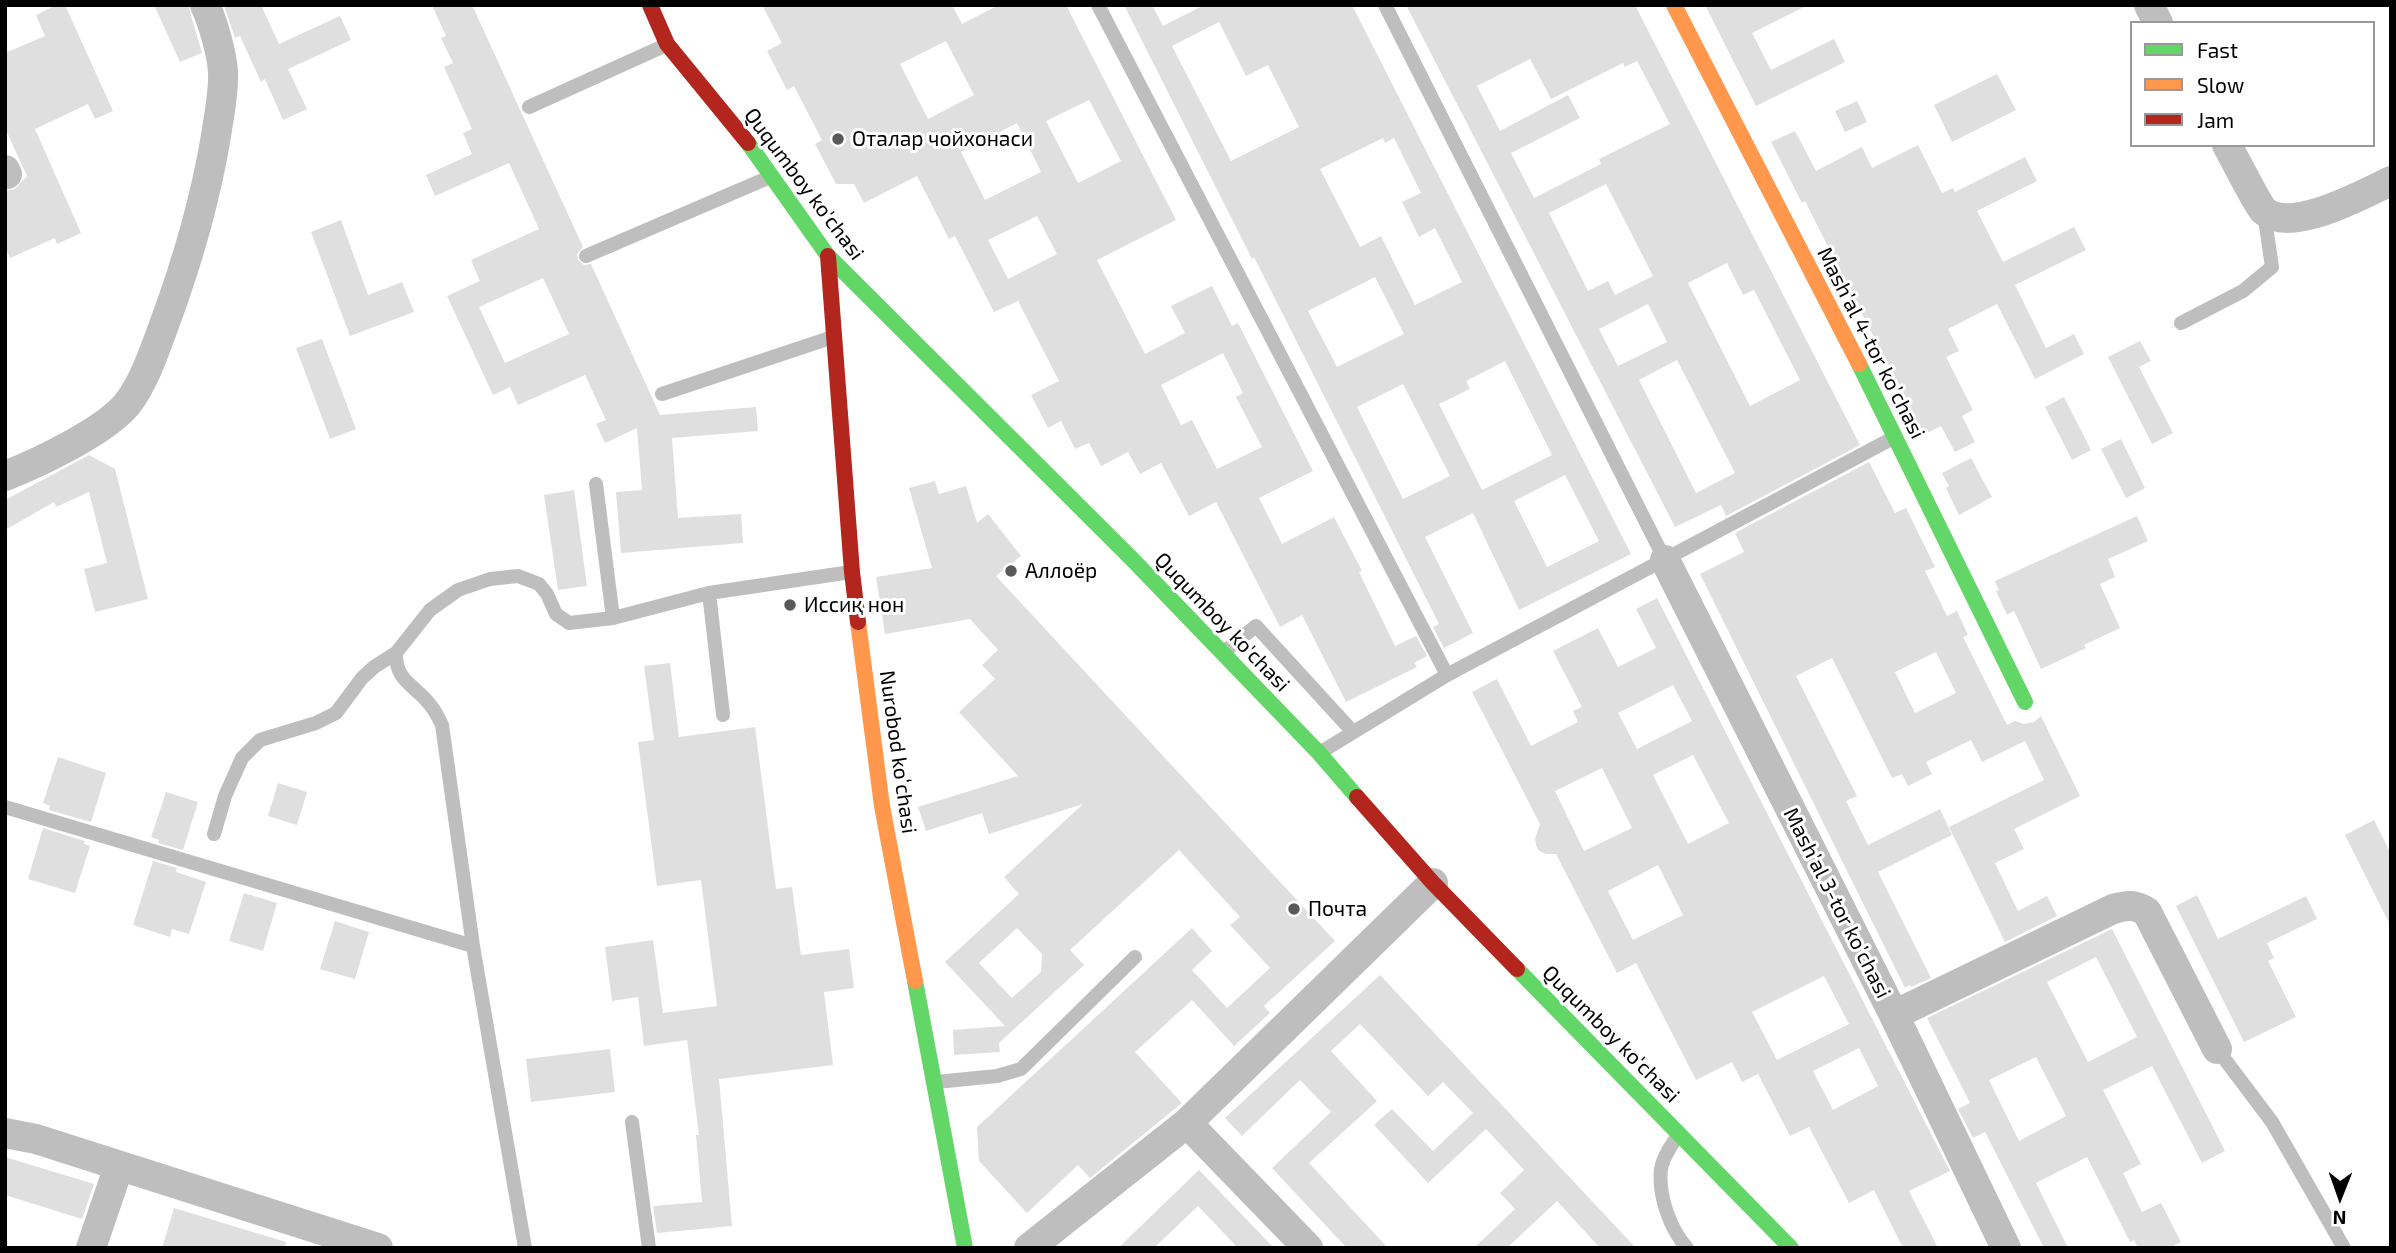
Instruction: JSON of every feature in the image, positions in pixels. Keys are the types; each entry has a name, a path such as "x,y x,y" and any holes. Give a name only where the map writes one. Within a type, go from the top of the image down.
{"street":[{"path":"5,476 31,466 93,431 127,404 148,368 178,286 207,189 219,114 223,72 210,15 205,5"},
{"name":"Ququmboy ko'chasi","path":"650,5 667,44 738,130 828,256 1112,538 1319,753 1433,883 1791,1248"},
{"name":"Mashʼal 4-tor koʼchasi","path":"1674,5 1896,436 2025,702"},
{"path":"2149,5 2157,21"},
{"path":"2228,147 2263,210 2285,219 2334,207 2391,181"},
{"name":"Nurobod koʻchasi","path":"828,256 852,572 882,806 965,1248"},
{"name":"Mashʼal 3-tor koʼchasi","path":"1665,560 1894,1015 2006,1248"},
{"path":"1029,1248 1187,1123 1433,883"},
{"path":"1894,1015 2113,909 2126,905 2139,906 2147,912 2217,1049"},
{"path":"1187,1123 1308,1248"},
{"path":"5,1133 36,1139 119,1166 334,1241 378,1248"},
{"path":"91,1248 119,1166"}],"lane":[{"path":"1098,5 1447,675"},
{"path":"1385,5 1665,560"},
{"path":"529,107 667,44"},
{"path":"586,256 771,176"},
{"path":"2181,323 2244,291 2272,267 2263,210"},
{"path":"662,394 834,336"},
{"path":"1319,753 1447,675 1896,436"},
{"path":"596,484 613,618"},
{"path":"214,834 225,796 242,758 260,740 316,723 336,713 362,678 396,653 430,610 458,590 490,579 518,576 538,584 547,594 556,614 569,623 613,618 709,593 852,572"},
{"path":"709,593 723,715"},
{"path":"1223,653 1256,626 1353,732"},
{"path":"396,653 396,665 403,680 432,706 442,726 473,946 525,1248"},
{"path":"5,807 473,946"},
{"path":"934,1082 997,1076 1021,1069 1135,957"},
{"path":"2217,1049 2272,1122 2344,1248"},
{"path":"632,1122 649,1248"},
{"path":"1679,1133 1661,1168 1662,1200 1679,1239 1687,1248"}],"building":[{"path":"56,5 65,5 113,111 95,119 88,104 35,129 81,233 57,244 55,238 10,258 5,247 5,191 15,189 27,176 5,128 5,53 45,36 36,15"},
{"path":"154,5 188,5 202,53 180,62"},
{"path":"224,5 261,5 279,44 340,16 351,40 288,69 307,109 283,120 265,79 261,82 240,36 235,38"},
{"path":"432,5 472,5 583,247 577,254 578,260 584,265 591,264 660,415 756,407 758,431 672,438 678,518 741,514 743,543 621,553 616,492 642,490 637,428 605,443 596,424 606,420 585,375 518,405 510,387 493,395 447,296 480,281 471,260 539,229 509,163 435,196 426,175 472,154 463,133 472,129 444,67 453,63 441,38 446,36","holes":["543,278 569,334 505,363 479,307"]},
{"path":"762,5 952,5 962,24 999,5 1066,5 1176,220 1097,260 1145,354 1185,333 1171,306 1212,286 1232,326 1238,323 1313,471 1259,498 1282,544 1334,517 1362,571 1359,572 1395,646 1416,636 1427,656 1414,663 1417,667 1346,702 1302,615 1280,627 1216,502 1189,516 1161,463 1140,474 1128,452 1101,466 1089,443 1075,449 1061,421 1048,428 1031,395 1059,381 1018,301 994,312 955,236 949,239 917,176 864,203 854,184 836,184 815,144 822,140 794,86 787,90 767,51 782,43","holes":["946,41 974,95 928,119 900,64","1089,100 1121,161 1078,183 1046,121","1017,123 1041,172 985,200 961,152","1037,216 1057,254 1008,279 988,240","1223,353 1243,393 1236,397 1262,447 1217,469 1192,420 1181,425 1161,385"]},
{"path":"1124,5 1152,5 1163,26 1204,5 1352,5 1631,554 1519,610 1473,513 1425,537 1473,633 1444,648 1433,627 1439,624 1254,257 1252,259","holes":["1219,22 1246,76 1268,65 1299,127 1231,161 1172,46","1383,138 1385,143 1394,138 1421,193 1402,202 1419,237 1435,228 1462,282 1415,305 1381,236 1360,247 1320,169","1375,277 1404,334 1337,367 1308,311","1505,361 1552,455 1482,490 1439,404 1470,389 1466,381","1403,384 1450,476 1403,499 1357,407","1565,475 1599,541 1547,567 1514,501"]},
{"path":"1406,5 1635,5 1860,445 1726,516 1721,505 1675,527","holes":["1530,59 1551,99 1623,63 1625,67 1637,61 1670,124 1599,159 1601,164 1534,198 1511,153 1580,118 1568,95 1500,131 1477,86","1606,184 1653,276 1615,295 1608,281 1588,291 1549,213","1727,263 1743,295 1754,290 1800,380 1750,406 1688,283","1648,304 1667,342 1618,366 1599,329","1677,360 1735,473 1696,493 1639,380"]},
{"path":"1705,5 1808,5 1752,33 1771,70 1834,39 1845,62 1756,106"},
{"path":"1997,74 2016,110 1952,142 1934,105"},
{"path":"1857,101 1867,122 1845,132 1835,111"},
{"path":"1795,131 1816,171 1862,147 1872,168 1918,145 1942,193 1953,188 1955,192 2025,157 2037,181 1977,211 2003,262 2074,227 2086,250 2015,285 2046,348 2074,334 2084,354 2035,379 1997,304 1948,329 1959,351 1946,357 1973,410 1962,416 1975,442 1955,452 1941,426 1923,435 1805,201 1802,203 1771,142"},
{"path":"341,220 368,295 402,282 414,312 350,336 311,232"},
{"path":"322,339 356,429 330,439 296,348"},
{"path":"2140,341 2151,361 2139,367 2173,433 2152,444 2108,357"},
{"path":"2064,397 2091,450 2072,460 2045,407"},
{"path":"2121,439 2145,488 2126,498 2101,449"},
{"path":"89,455 115,469 148,599 95,612 84,569 107,563 89,492 56,507 54,502 5,530 5,500"},
{"path":"1971,458 1992,497 1959,515 1942,473"},
{"path":"1869,462 1895,513 1906,508 1935,567 1925,571 1947,616 1957,611 1968,635 1963,637 2007,725 2015,721 2024,724 2034,722 2041,716 2080,796 2014,829 2024,849 1995,863 2018,911 2047,896 2057,916 2005,942 1949,827 2044,780 2025,741 1982,762 1971,740 1926,762 1932,774 1908,786 1902,774 1892,778 1832,658 1796,676 1857,796 1846,801 1868,845 1940,809 1952,835 1878,872 1931,978 1905,988 1700,574 1744,552 1735,533","holes":["1936,652 1956,693 1915,713 1895,672"]},
{"path":"935,481 939,494 966,486 977,523 988,514 1021,556 996,576 1335,941 1264,1006 1270,1013 1234,1046 1192,1000 1135,1052 1182,1103 1090,1178 1078,1165 1027,1213 979,1161 977,1127 1192,928 1212,951 1192,970 1227,1008 1270,968 1230,925 1240,917 1179,850 1070,950 1084,965 999,1043 1000,1052 954,1055 953,1030 1005,1026 945,962 1019,894 1004,877 1083,804 989,834 982,813 926,831 918,807 1018,776 959,712 995,679 982,665 998,650 970,619 885,634 876,577 932,568 909,488","holes":["1017,928 1042,954 1041,972 1012,998 979,963"]},
{"path":"574,490 587,586 558,590 544,495"},
{"path":"2137,516 2148,541 2108,559 2115,577 2100,584 2120,628 2041,669 2014,611 2007,615 1996,591 1999,590 1995,581"},
{"path":"1657,598 1950,1171 1909,1191 1938,1248 1903,1248 1874,1190 1849,1203 1809,1127 1790,1136 1758,1074 1742,1082 1732,1062 1696,1080 1636,963 1617,973 1556,854 1539,851 1536,845 1535,839 1540,824 1472,692 1497,679 1531,746 1578,722 1573,711 1582,707 1553,651 1598,628 1618,667 1656,648 1636,609","holes":["1673,685 1692,721 1637,749 1618,713","1693,755 1729,823 1688,844 1653,775","1602,768 1632,828 1584,851 1555,791","1658,865 1683,915 1633,940 1608,891","1824,976 1849,1024 1777,1060 1752,1012","1859,1048 1878,1086 1833,1110 1813,1071"]},
{"path":"670,663 679,737 755,727 776,889 792,887 801,955 849,949 854,988 824,992 833,1065 719,1079 732,1226 657,1233 653,1206 702,1202 696,1135 699,1135 687,1040 644,1046 638,997 612,1001 605,947 653,940 663,1013 717,1006 701,880 657,886 638,742 654,740 644,666"},
{"path":"58,757 106,773 91,822 49,810 50,806 43,803"},
{"path":"278,783 307,792 297,825 268,816"},
{"path":"166,792 198,802 183,850 158,843 159,840 151,837"},
{"path":"2374,820 2391,854 2391,927 2345,835"},
{"path":"43,828 85,841 84,844 90,846 75,893 28,879"},
{"path":"153,861 177,868 176,872 206,882 189,934 172,929 170,937 133,925"},
{"path":"244,893 277,903 263,951 229,941"},
{"path":"2197,895 2218,939 2306,896 2317,919 2267,943 2274,958 2268,961 2296,1017 2244,1042 2176,906"},
{"path":"335,921 369,932 355,979 320,969"},
{"path":"2112,929 2225,1151 2202,1163 2152,1066 2103,1090 2141,1164 2123,1173 2142,1212 2161,1203 2181,1242 2169,1248 2138,1248 2134,1240 2130,1242 2087,1157 2036,1183 2068,1248 2044,1248 1985,1132 1973,1138 1958,1109 1970,1103 1927,1018","holes":["2096,957 2137,1037 2088,1062 2047,982","2036,1057 2066,1116 2019,1141 1989,1080"]},
{"path":"1380,975 1636,1248 1600,1248 1557,1201 1507,1248 1474,1248 1515,1209 1500,1193 1524,1170 1486,1129 1428,1183 1374,1125 1392,1109 1433,1151 1473,1113 1443,1082 1428,1096 1360,1024 1331,1051 1377,1101 1309,1163 1388,1248 1347,1248 1330,1230 1272,1168 1331,1112 1300,1080 1242,1136 1225,1118"},
{"path":"610,1049 615,1092 531,1102 526,1059"},
{"path":"5,1157 94,1184 82,1219 5,1195"},
{"path":"1199,1170 1274,1248 1238,1248 1198,1206 1154,1248 1118,1248"},
{"path":"174,1208 286,1242 285,1248 162,1248"}],"traffic: fast":[{"path":"748,143 828,256 1131,558 1319,753 1357,797"},
{"path":"1859,364 2025,702"},
{"path":"1517,969 1791,1248"},
{"path":"915,981 965,1248"}],"traffic: slow":[{"path":"1674,5 1859,364"},
{"path":"858,622 882,806 915,981"}],"traffic: jam":[{"path":"650,5 667,44 748,143"},
{"path":"828,256 858,622"},
{"path":"1357,797 1433,883 1517,969"}],"place":[{"name":"Оталар чойхонаси","path":"838,139"},
{"name":"Аллоёр","path":"1011,571"},
{"name":"Иссиқ нон","path":"790,605"},
{"name":"Почта","path":"1294,909"}]}
